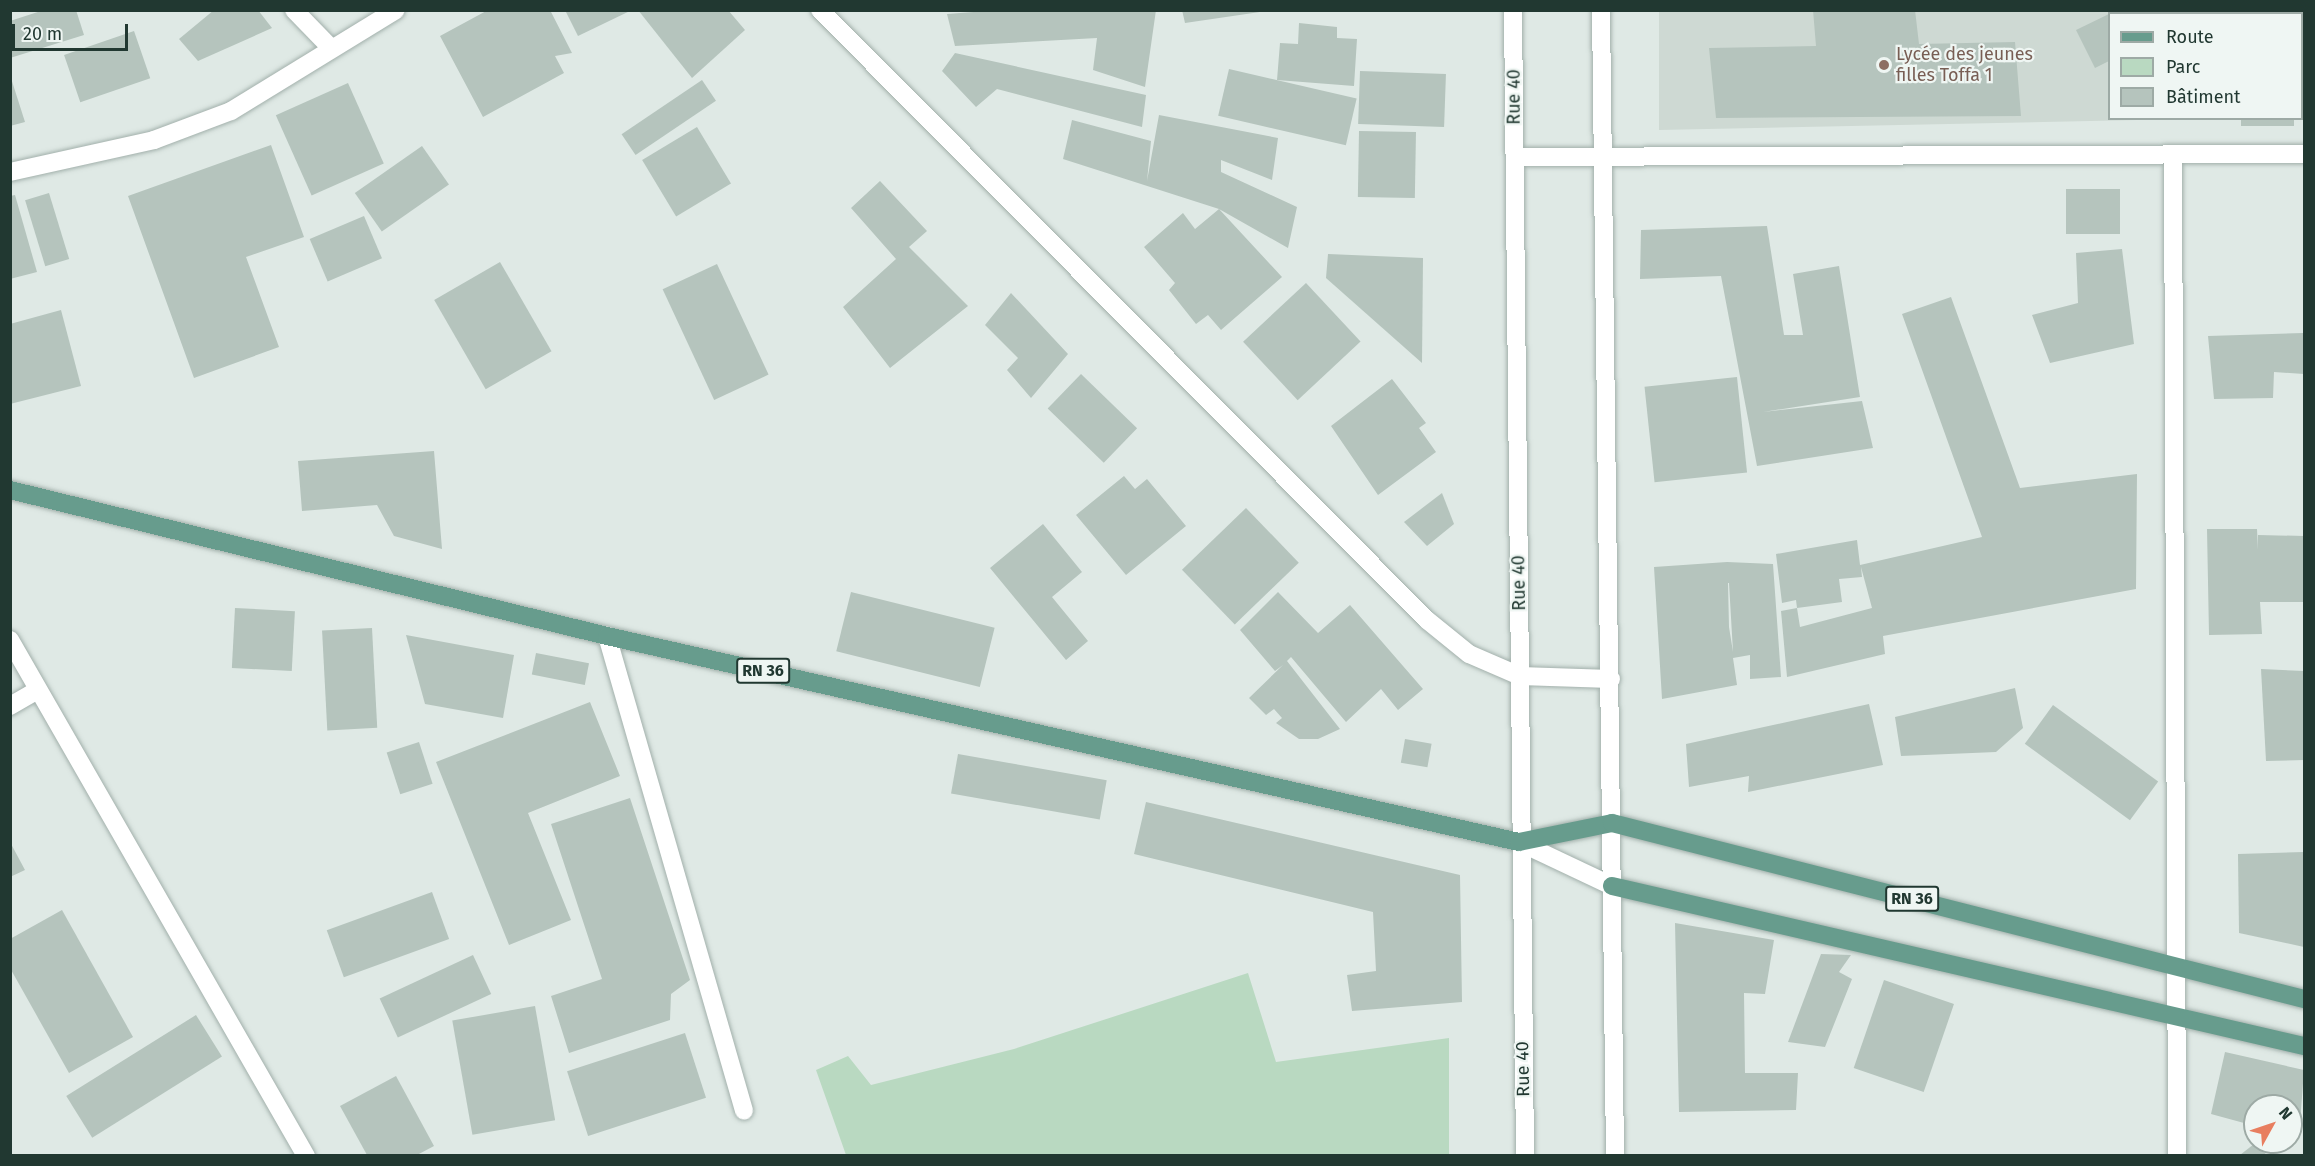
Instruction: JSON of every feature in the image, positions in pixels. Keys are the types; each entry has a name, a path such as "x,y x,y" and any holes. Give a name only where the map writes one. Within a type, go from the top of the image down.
{"main road":[{"name":"RN 36","path":"10,490 607,636 1519,842 1612,823 2304,999"},
{"name":"RN 36","path":"1612,886 2304,1046"}],"street":[{"path":"294,10 330,47"},
{"path":"10,172 188,128 231,111 330,47 396,10"},
{"path":"820,10 1427,620 1469,654 1520,676 1611,679"},
{"name":"Rue 40","path":"1514,10 1520,676 1519,842 1525,1155"},
{"path":"1601,10 1611,679 1615,1155"},
{"path":"2173,154 2177,1155"},
{"path":"1515,157 2304,154"},
{"path":"607,636 744,1111"},
{"path":"10,640 36,691 306,1155"},
{"path":"10,706 36,691"},
{"name":"RN 36","path":"1519,842 1612,886"}],"shaded area":[{"name":"Lycée des jeunes filles Toffa 1","path":"1659,11 2304,11 2304,116 2303,12 2108,12 2108,120 2136,120 1659,130"}],"green space":[{"path":"1248,973 1276,1062 1449,1038 1449,1155 846,1155 816,1070 848,1056 871,1085 1014,1049"}],"building":[{"path":"44,10 76,10 84,35 10,58 10,21"},
{"path":"214,10 258,10 272,28 198,61 179,39"},
{"path":"488,10 550,10 572,53 555,56 564,73 483,117 440,36"},
{"path":"565,10 632,10 578,36"},
{"path":"638,10 728,10 745,30 692,78"},
{"path":"1000,10 1156,10 1145,87 1093,70 1097,38 955,46 947,14"},
{"path":"1182,10 1260,10 1260,12 1185,23"},
{"path":"1813,10 1915,10 1919,44 2015,42 2021,116 1716,118 1709,48 1816,46"},
{"path":"2117,10 2170,10 2170,12 2117,12"},
{"path":"2108,14 2108,62 2095,68 2076,30"},
{"path":"1299,23 1337,27 1337,38 1357,39 1354,86 1277,80 1280,43 1298,44"},
{"path":"134,31 150,78 80,102 64,55"},
{"path":"955,53 1146,95 1142,127 997,89 976,107 942,71"},
{"path":"1229,69 1357,98 1346,145 1218,116"},
{"path":"1360,71 1446,74 1444,127 1358,124"},
{"path":"10,75 25,122 10,126"},
{"path":"702,80 716,101 636,155 622,134"},
{"path":"348,83 384,163 312,196 276,115"},
{"path":"1159,115 1278,138 1272,180 1221,160 1221,172 1297,207 1288,248 1219,209 1063,159 1072,120 1151,141 1147,181"},
{"path":"2241,120 2294,120 2294,126 2241,126"},
{"path":"697,127 731,184 676,217 642,160"},
{"path":"1359,131 1416,132 1415,198 1358,197"},
{"path":"271,145 304,237 246,257 279,347 194,378 128,196"},
{"path":"422,146 449,185 382,232 355,193"},
{"path":"880,181 927,231 909,247 968,306 890,368 843,307 896,259 851,208"},
{"path":"2066,189 2120,189 2120,234 2066,234"},
{"path":"49,193 69,259 45,266 25,200"},
{"path":"15,195 37,272 10,279 10,196"},
{"path":"1219,209 1282,277 1221,330 1208,315 1196,324 1169,290 1175,283 1144,247 1183,213 1195,229"},
{"path":"364,216 382,258 328,281 310,239"},
{"path":"1767,226 1784,335 1803,335 1793,274 1839,266 1860,397 1763,412 1862,401 1873,448 1757,466 1721,276 1640,279 1641,230"},
{"path":"2122,249 2134,344 2050,363 2032,315 2078,303 2076,253"},
{"path":"1328,254 1423,258 1422,363 1326,278"},
{"path":"500,262 552,351 486,389 434,300"},
{"path":"717,264 769,375 714,400 663,289"},
{"path":"1306,283 1361,342 1298,400 1243,342"},
{"path":"1011,293 1068,354 1031,398 1007,370 1018,358 985,325"},
{"path":"1951,297 2020,488 2137,474 2136,589 1883,636 1885,654 1787,677 1781,611 1797,608 1796,600 1782,603 1776,554 1857,540 1860,565 1982,537 1902,314","holes":["1861,567 1872,608 1800,627 1797,608 1842,602 1839,579 1862,577"]},
{"path":"61,310 81,386 10,404 10,324"},
{"path":"2303,333 2304,374 2274,372 2273,398 2214,399 2208,336"},
{"path":"1081,374 1137,428 1104,463 1048,409"},
{"path":"1737,377 1747,472 1655,482 1645,387"},
{"path":"1392,379 1426,423 1419,428 1436,452 1378,495 1331,426"},
{"path":"434,451 442,549 394,536 377,505 302,511 298,461"},
{"path":"1124,476 1135,489 1147,479 1186,526 1126,575 1076,515"},
{"path":"1442,493 1454,524 1427,546 1404,522"},
{"path":"1246,508 1299,563 1235,624 1182,570"},
{"path":"1043,524 1082,572 1052,597 1088,641 1066,660 990,568"},
{"path":"2207,529 2257,529 2258,550 2258,535 2304,536 2304,602 2260,602 2262,634 2209,635"},
{"path":"1727,562 1773,564 1781,677 1750,679 1750,655 1733,658 1737,685 1662,699 1654,567","holes":["1729,583 1733,652 1729,627"]},
{"path":"851,592 995,628 980,687 836,651"},
{"path":"1278,592 1318,633 1350,605 1423,689 1398,710 1381,689 1346,722 1291,657 1287,661 1340,729 1318,739 1299,739 1276,723 1282,718 1274,709 1266,715 1249,698 1283,665 1275,671 1240,630"},
{"path":"235,608 295,611 292,671 232,668"},
{"path":"372,628 377,728 327,730 322,631"},
{"path":"406,635 514,655 503,718 425,704"},
{"path":"536,653 589,663 585,685 532,675"},
{"path":"2261,669 2304,671 2304,760 2266,761"},
{"path":"2015,688 2023,728 1996,752 1901,756 1895,717"},
{"path":"590,702 620,776 528,813 571,920 509,945 436,762"},
{"path":"1869,704 1883,765 1748,792 1749,776 1689,787 1686,744"},
{"path":"2053,705 2158,781 2130,820 2025,744"},
{"path":"1405,739 1432,744 1427,767 1401,763"},
{"path":"419,742 433,784 400,794 387,753"},
{"path":"958,754 1107,780 1100,820 951,793"},
{"path":"630,798 690,980 671,994 670,1020 569,1053 551,996 602,979 551,824"},
{"path":"1146,802 1460,875 1462,1002 1352,1011 1347,975 1376,971 1373,912 1134,854"},
{"path":"10,842 25,870 10,877"},
{"path":"2304,852 2304,947 2239,933 2238,854"},
{"path":"432,892 449,939 344,977 327,930"},
{"path":"62,910 133,1037 69,1073 10,968 10,939"},
{"path":"1675,923 1774,940 1765,994 1744,993 1745,1073 1798,1073 1796,1110 1679,1112"},
{"path":"1821,954 1851,955 1839,972 1852,979 1825,1047 1788,1042"},
{"path":"473,955 491,994 398,1038 380,999"},
{"path":"1884,980 1954,1004 1924,1092 1854,1068"},
{"path":"535,1006 555,1120 472,1135 452,1021"},
{"path":"196,1015 222,1057 92,1138 66,1096"},
{"path":"685,1033 706,1098 588,1136 567,1071"},
{"path":"2225,1052 2304,1070 2302,1094 2243,1094 2243,1123 2211,1114"},
{"path":"396,1076 434,1146 417,1155 367,1155 340,1106"},
{"path":"2243,1153 2267,1155 2240,1155"}],"place":[{"name":"Lycée des jeunes filles Toffa 1","path":"1884,65"}]}
